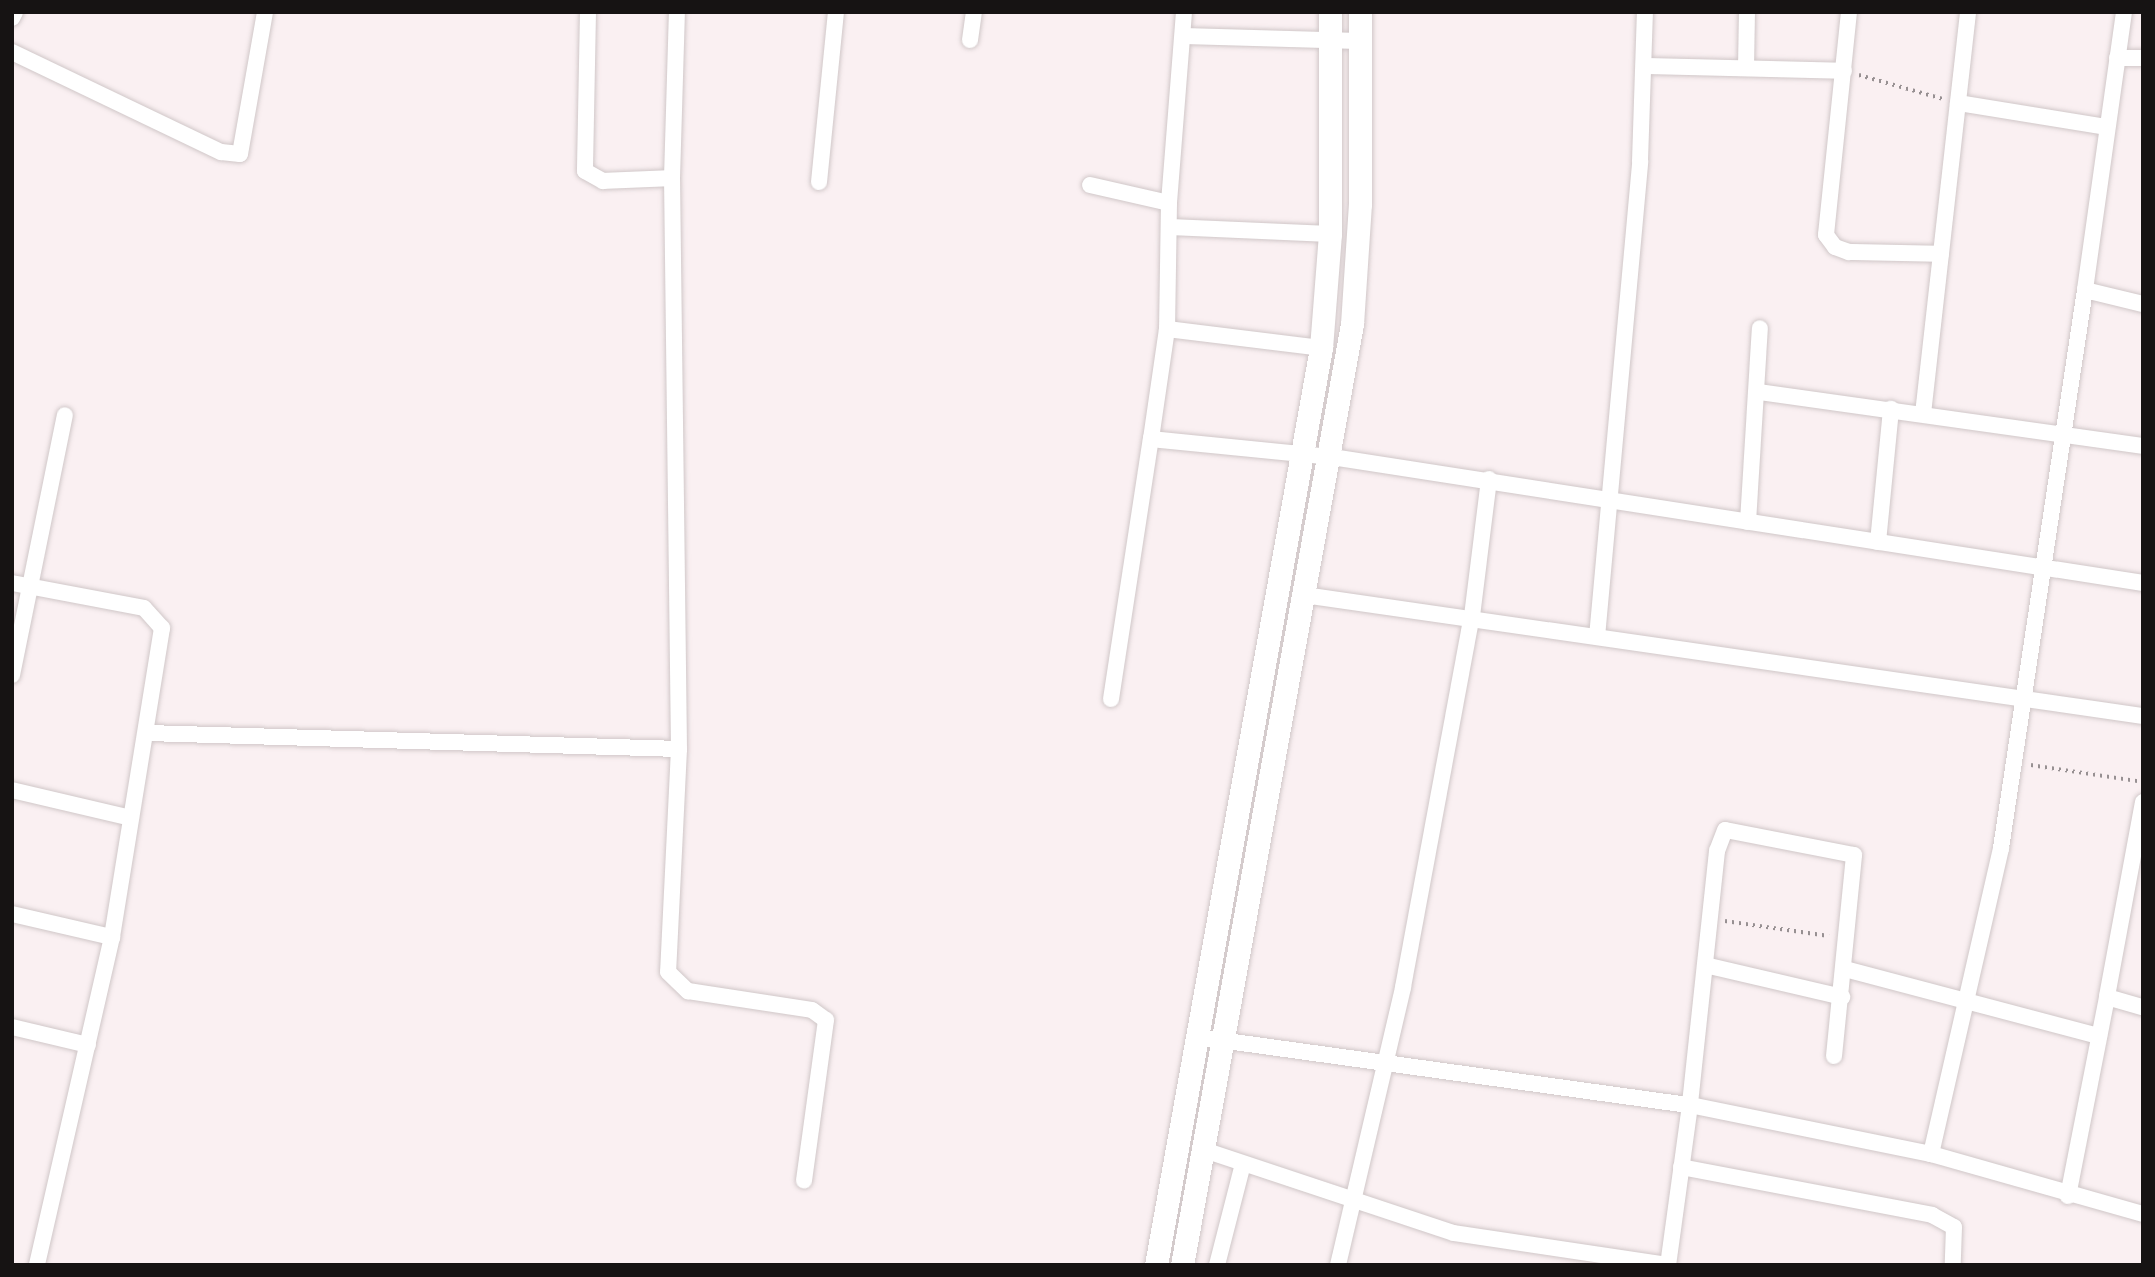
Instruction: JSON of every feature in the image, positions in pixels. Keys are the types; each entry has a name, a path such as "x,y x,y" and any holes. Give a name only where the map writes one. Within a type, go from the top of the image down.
{"main road":[{"path":"1156,1265 1306,454 1321,348 1330,234 1330,12"},
{"path":"1182,1265 1225,1041 1304,595 1332,457 1359,217 1360,12"}],"street":[{"path":"12,18 15,12"},
{"path":"12,52 221,152 240,154 265,12"},
{"path":"588,12 585,171 603,181 672,178"},
{"path":"677,12 672,178 679,749 668,972 688,991 812,1010 826,1020 804,1180"},
{"path":"818,182 836,12"},
{"path":"970,40 974,12"},
{"path":"1111,699 1167,329 1169,203 1184,12"},
{"path":"1597,636 1612,501 1645,66 1645,12"},
{"path":"1746,68 1747,12"},
{"path":"1849,12 1828,239 1849,252 1941,254"},
{"path":"1923,414 1968,12"},
{"path":"1931,1154 2015,763 2059,432 2085,290 2124,12"},
{"path":"1183,36 1360,41"},
{"path":"2117,58 2143,58"},
{"path":"1645,66 1844,71"},
{"path":"1958,103 2107,127"},
{"path":"1090,184 1169,203"},
{"path":"1170,227 1330,234"},
{"path":"2085,290 2143,304"},
{"path":"1748,522 1759,391 1760,328"},
{"path":"1167,329 1321,348"},
{"path":"1759,391 2143,446"},
{"path":"1878,542 1891,409"},
{"path":"12,675 65,415"},
{"path":"1151,439 1332,457 2143,583"},
{"path":"1338,1265 1388,1063 1472,617 1489,480"},
{"path":"12,583 156,615 164,643 112,937 37,1265"},
{"path":"1304,595 1472,617 2024,703 2143,716"},
{"path":"147,733 679,749"},
{"path":"12,790 131,818"},
{"path":"2068,1196 2143,802"},
{"path":"1204,1150 1454,1233 1668,1265 1690,1105 1720,836 1745,829 1854,855 1849,939 1834,1056"},
{"path":"12,914 112,937"},
{"path":"1705,965 1842,997"},
{"path":"1845,969 2099,1035"},
{"path":"2106,997 2143,1007"},
{"path":"12,1027 88,1045"},
{"path":"1198,1037 1690,1105 1931,1154 2068,1196 2143,1214"},
{"path":"1217,1265 1243,1164"},
{"path":"1681,1167 1932,1215 1954,1227 1953,1265"}],"path":[{"path":"1844,71 1958,103"},
{"path":"2015,763 2143,782"},
{"path":"1710,919 1849,939"}]}
